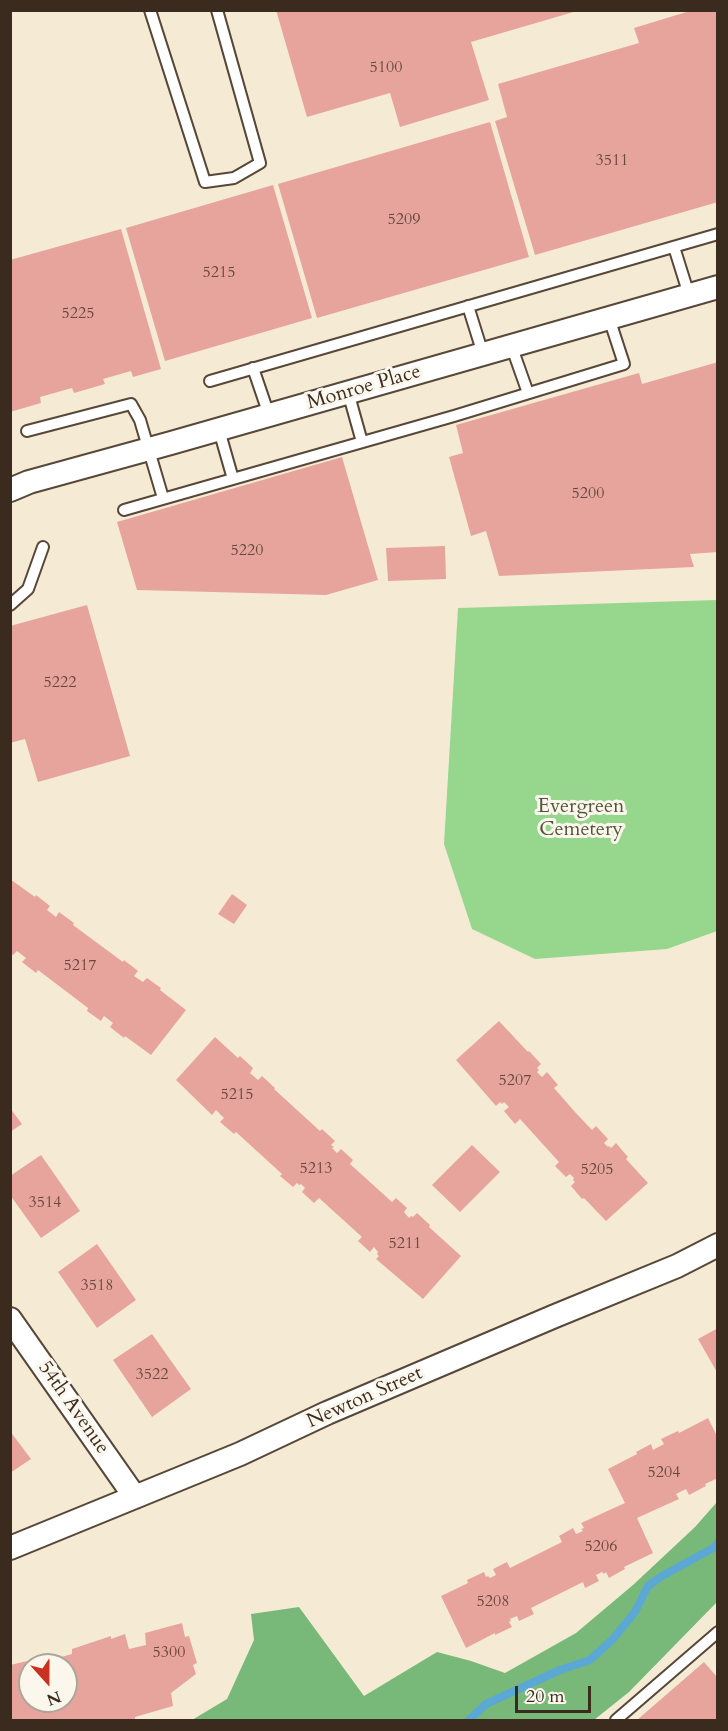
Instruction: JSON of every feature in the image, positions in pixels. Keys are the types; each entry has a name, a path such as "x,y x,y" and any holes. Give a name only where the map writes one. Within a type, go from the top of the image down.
{"street":[{"name":"Monroe Place","path":"10,490 28,482 717,287"},
{"name":"Newton Street","path":"10,1548 240,1454 327,1413 677,1266 717,1245"},
{"name":"54th Avenue","path":"10,1319 135,1497"}],"lane":[{"path":"150,10 205,182 234,178 260,163 217,10"},
{"path":"210,381 717,234"},
{"path":"674,247 689,296"},
{"path":"468,306 483,354"},
{"path":"124,510 624,364 609,318"},
{"path":"511,345 528,393"},
{"path":"253,368 269,415"},
{"path":"348,392 362,442"},
{"path":"27,431 131,404 140,420 163,498"},
{"path":"219,429 233,479"},
{"path":"10,605 28,589 43,547"},
{"path":"616,1720 717,1632"}],"green space":[{"name":"Evergreen Cemetery","path":"717,600 717,931 667,949 535,959 472,929 444,844 458,608"},
{"path":"717,1502 717,1602 629,1692 594,1720 192,1720 227,1699 254,1640 251,1614 299,1607 364,1696 437,1652 505,1673 576,1633 633,1585 695,1527"}],"building":[{"path":"276,10 577,11 471,42 489,100 400,127 390,93 307,117"},
{"path":"693,10 718,10 718,202 535,255 495,121 507,117 498,84 639,43 634,28"},
{"path":"490,122 529,257 317,318 278,184"},
{"path":"273,185 312,318 165,361 126,228"},
{"path":"121,229 161,369 133,377 131,371 103,379 105,384 74,393 72,388 40,397 41,403 10,412 10,260"},
{"path":"718,362 718,552 690,554 694,567 499,576 486,531 471,536 449,457 463,453 456,425 639,373 642,384"},
{"path":"342,457 378,580 326,595 137,590 117,522"},
{"path":"445,546 446,579 388,581 386,548"},
{"path":"87,605 130,756 38,782 25,739 10,743 10,626"},
{"path":"10,879 50,906 47,910 56,917 59,912 123,962 124,960 138,971 134,976 143,982 147,978 186,1010 151,1055 110,1027 113,1023 104,1016 101,1021 87,1011 88,1008 38,970 36,973 22,962 26,958 17,951 13,955 10,954"},
{"path":"232,894 247,905 234,924 218,914"},
{"path":"499,1021 541,1064 537,1072 542,1077 547,1072 558,1085 554,1088 575,1112 592,1130 596,1126 608,1139 604,1143 608,1147 611,1148 616,1143 628,1157 626,1159 648,1183 606,1221 571,1186 575,1182 574,1178 570,1174 566,1177 555,1166 559,1162 520,1119 515,1124 504,1111 509,1107 504,1102 496,1106 456,1060"},
{"path":"215,1037 253,1068 250,1073 258,1080 262,1076 320,1131 322,1129 335,1141 331,1145 334,1147 332,1148 337,1153 341,1149 353,1160 350,1164 392,1202 396,1198 407,1208 404,1212 409,1218 417,1213 461,1256 423,1299 376,1259 379,1256 374,1247 370,1252 358,1241 362,1237 319,1198 314,1203 302,1192 305,1188 301,1184 297,1183 293,1187 236,1132 234,1134 220,1122 224,1118 216,1110 212,1115 176,1080"},
{"path":"10,1108 22,1124 10,1132"},
{"path":"472,1145 500,1172 460,1212 432,1185"},
{"path":"41,1155 80,1211 41,1238 10,1195 10,1176"},
{"path":"97,1244 136,1300 97,1328 58,1272"},
{"path":"718,1328 718,1374 698,1339"},
{"path":"152,1334 191,1389 152,1417 113,1360"},
{"path":"708,1418 718,1438 718,1478 689,1495 686,1489 676,1494 679,1499 637,1518 653,1553 624,1567 625,1569 609,1578 606,1572 604,1574 602,1572 596,1575 599,1581 585,1588 583,1582 531,1608 534,1614 519,1621 517,1616 510,1619 512,1627 466,1648 441,1596 468,1583 467,1580 484,1572 486,1577 490,1578 496,1575 493,1569 507,1562 510,1568 562,1542 559,1536 573,1528 576,1534 583,1531 581,1523 625,1503 608,1469 651,1444 653,1450 664,1444 661,1439 678,1431 679,1433"},
{"path":"10,1431 31,1459 10,1473"},
{"path":"182,1623 185,1637 189,1636 197,1663 193,1665 196,1674 171,1693 173,1706 131,1720 10,1720 10,1665 18,1663 18,1713 78,1713 78,1653 72,1653 72,1649 111,1636 111,1639 125,1634 129,1649 146,1645 145,1633"},
{"path":"704,1662 718,1678 718,1719 637,1720"}],"waterway":[{"path":"469,1720 486,1704 560,1670 590,1660 613,1639 635,1612 648,1586 715,1547 718,1542"}]}
